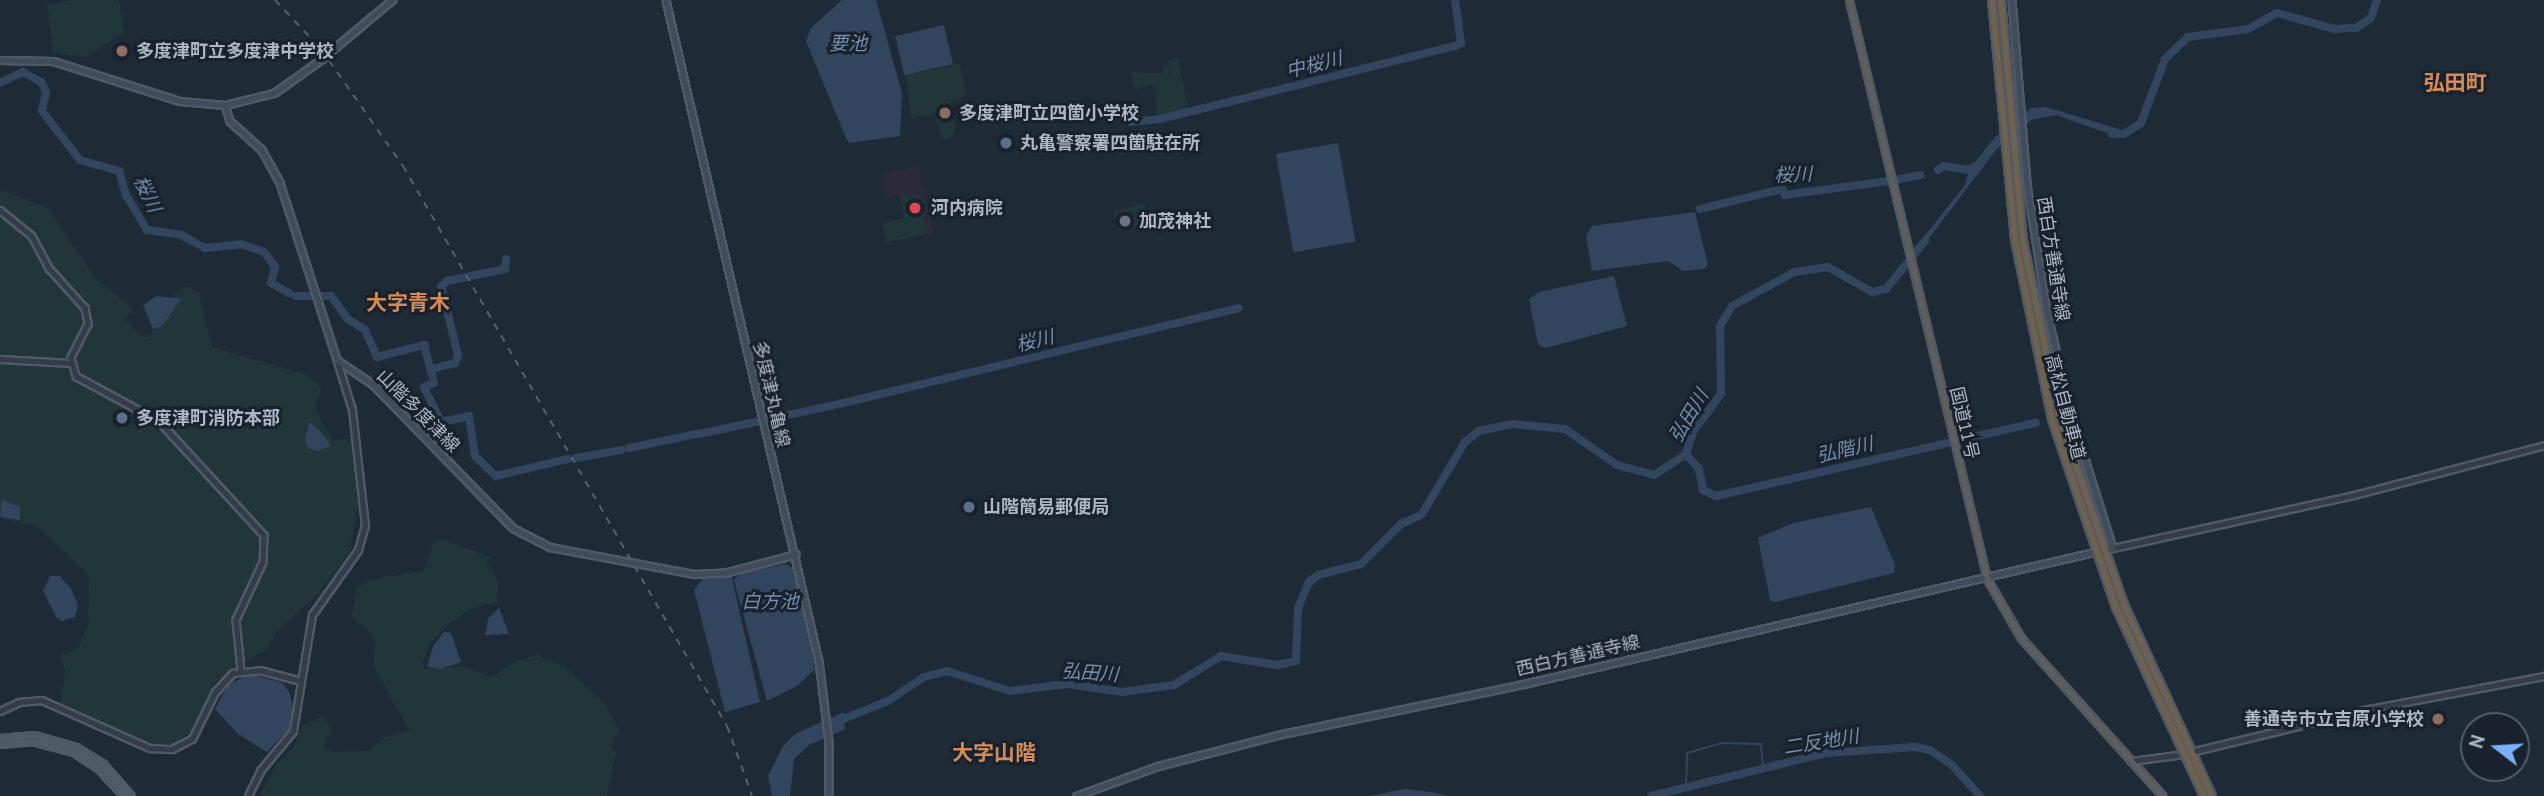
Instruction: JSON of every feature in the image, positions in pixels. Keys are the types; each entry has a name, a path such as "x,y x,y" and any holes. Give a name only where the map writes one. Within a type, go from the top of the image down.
{"highway":[{"name":"国道11号","path":"1849,0 1987,579 2021,638 2162,796"},
{"name":"高松自動車道","path":"1992,0 2006,121 2037,324 2060,419 2124,605 2212,796"},
{"name":"高松自動車道","path":"2001,0 2006,153 2030,327 2083,520 2116,607 2204,796"}],"main road":[{"path":"0,60 53,61 180,101 225,105 274,93 322,59 392,0"},
{"name":"多度津丸亀線","path":"666,0 761,421 796,554 829,742 828,796"},
{"name":"西白方善通寺線","path":"2012,0 2031,217 2054,349 2113,548"},
{"path":"225,105 230,121 261,150 275,170 337,360"},
{"name":"山階多度津線","path":"337,360 374,385 513,528 537,542 704,574 796,554"},
{"path":"2107,550 2113,548"},
{"name":"西白方善通寺線","path":"1076,796 1158,766 1239,748 1282,734 2090,554"},
{"path":"3,741 34,736 76,747 103,764 131,796"},
{"path":"3,741 41,742 73,752 98,768 124,796"}],"street":[{"path":"0,210 32,236 49,268 85,308 88,324 71,363"},
{"path":"0,359 71,363"},
{"path":"248,796 260,771 293,731 312,615 358,550 365,526 352,410 337,360"},
{"path":"71,363 82,380 159,421 262,530 265,554 236,620 242,670"},
{"path":"2113,548 2354,495 2544,445"},
{"path":"0,711 19,702 42,700 150,748 172,749 192,739 219,685 242,670 260,670 301,681"},
{"path":"2195,751 2369,709 2544,676"},
{"path":"0,731 3,741"},
{"path":"2131,761 2176,755"}],"shaded area":[{"name":"河内病院","path":"919,166 933,233 887,242 882,223 904,218 900,195 885,198 881,174"}],"green space":[{"path":"74,0 119,0 124,33 85,57 53,53 47,4"},
{"path":"1178,57 1188,108 1157,115 1155,85 1135,89 1131,72 1161,73 1166,63 1171,83 1167,61"},
{"path":"960,64 967,95 951,103 955,127 952,137 941,139 935,113 911,119 906,75"},
{"path":"0,189 48,208 98,281 130,305 133,310 125,319 141,336 147,337 153,332 175,293 187,286 199,293 212,347 304,374 322,387 315,408 332,440 351,439 358,505 350,551 319,593 276,633 269,647 213,684 196,727 175,744 161,747 144,742 61,703 65,670 61,656 77,649 88,625 89,576 38,527 0,517"},
{"path":"918,194 927,234 887,242 882,223 904,218 900,195"},
{"path":"1145,203 1150,223 1118,231 1113,211"},
{"path":"442,539 491,557 487,562 498,580 497,602 475,607 451,622 430,644 423,661 425,669 463,666 492,677 514,662 538,655 565,667 604,703 619,730 611,746 616,753 607,796 259,796 276,765 293,748 302,726 323,716 332,728 324,746 332,752 369,751 385,737 410,731 374,668 375,637 352,617 356,587 373,579 424,571 433,543"}],"water":[{"name":"要池","path":"842,0 876,0 902,93 900,136 849,143 846,138 806,41 811,28"},
{"path":"944,25 953,64 904,75 895,36"},
{"path":"2046,107 2122,130 2121,138 2056,115 2031,120 1996,150 1920,250 1915,248 1965,185 1970,168 1996,136 2031,108"},
{"path":"1338,143 1355,241 1293,252 1276,154"},
{"path":"1695,212 1708,265 1704,269 1683,271 1668,261 1592,271 1586,236 1592,226"},
{"path":"1614,276 1627,326 1546,348 1538,345 1529,299 1539,292"},
{"path":"156,296 181,299 162,326 153,329 143,305"},
{"path":"309,422 331,446 317,451 309,448 305,440"},
{"path":"2,499 20,507 20,520 0,517"},
{"path":"1871,507 1895,565 1894,573 1775,602 1770,600 1758,538 1793,523"},
{"name":"白方池","path":"786,564 795,570 815,669 797,686 767,701 734,580 741,573"},
{"path":"731,574 760,702 725,712 694,590 703,579"},
{"path":"50,576 60,576 71,589 78,605 75,617 62,621 56,617 43,591"},
{"path":"499,608 509,634 485,635 488,619"},
{"path":"444,632 451,633 461,662 441,669 427,667 433,646"},
{"path":"250,674 283,683 290,694 293,709 289,729 267,752 238,734 215,709 228,685"},
{"path":"844,712 845,729 809,745 794,759 790,796 772,796 768,776 783,746 795,734"},
{"path":"1405,789 1431,792 1449,796 1369,796"}],"waterway":[{"name":"中桜川","path":"1131,122 1160,119 1455,46 1461,43 1455,0"},
{"name":"弘田川","path":"2112,134 2124,134 2141,123 2165,59 2188,37 2248,29 2277,13 2334,29 2356,28 2371,18 2377,0"},
{"name":"桜川","path":"0,83 23,72 41,82 46,92 42,111 80,160 119,171 126,195 147,230 181,235 205,248 241,244 264,252 275,267 271,283 289,293"},
{"name":"桜川","path":"1938,170 1944,166 1968,170 1977,165"},
{"name":"桜川","path":"1896,180 1920,175"},
{"name":"桜川","path":"1700,209 1782,189 1785,195 1888,181"},
{"name":"弘田川","path":"836,722 888,701 924,677 947,671 1010,691 1068,684 1122,692 1174,685 1221,656 1277,665 1296,661 1298,608 1309,582 1318,575 1361,564 1401,524 1422,514 1465,442 1479,431 1513,424 1565,429 1617,465 1654,475 1686,454 1694,430 1721,394 1720,326 1732,306 1794,272 1828,267 1872,292 1886,289 1925,241"},
{"name":"中桜川","path":"432,369 455,363 458,355 441,286 447,281 505,269 506,259"},
{"name":"桜川","path":"296,296 331,296 348,319 365,330 377,357 424,345 434,383 424,387 441,422 469,416 475,456 496,476 568,459"},
{"name":"桜川","path":"839,404 1239,308"},
{"name":"桜川","path":"699,434 834,405"},
{"name":"弘階川","path":"1686,454 1699,469 1703,490 1716,496 2036,423"},
{"name":"桜川","path":"629,448 696,434"},
{"name":"桜川","path":"576,458 621,450"},
{"path":"1686,786 1687,753 1721,743 1761,744 1763,768"},
{"name":"二反地川","path":"1651,796 1826,753 1915,747 1930,750 1952,765 1980,796"}],"railway":[{"path":"275,0 321,49 403,166 727,726 752,796"}],"place":[{"name":"多度津町立多度津中学校","path":"122,51"},
{"name":"多度津町立四箇小学校","path":"945,113"},
{"name":"丸亀警察署四箇駐在所","path":"1006,143"},
{"name":"河内病院","path":"915,208"},
{"name":"加茂神社","path":"1125,221"},
{"name":"多度津町消防本部","path":"122,418"},
{"name":"山階簡易郵便局","path":"969,507"},
{"name":"善通寺市立吉原小学校","path":"2438,719"}],"district":[{"name":"弘田町","path":"2455,83"},
{"name":"大字青木","path":"408,303"},
{"name":"大字山階","path":"994,753"}]}
